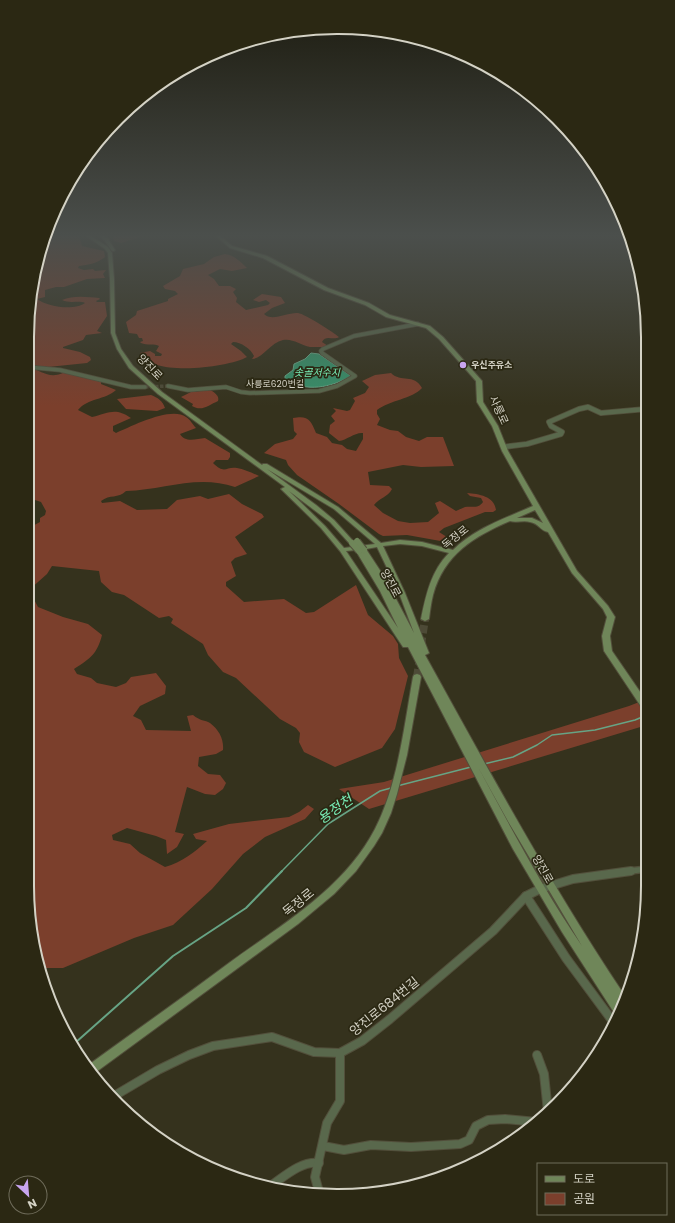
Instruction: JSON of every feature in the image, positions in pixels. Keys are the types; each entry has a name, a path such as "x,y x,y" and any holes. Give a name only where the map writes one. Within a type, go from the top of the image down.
{"main road":[{"name":"양진로","path":"112,292 113,333 123,355 131,367 160,393 314,506 355,542"},
{"name":"양진로","path":"116,292 117,332 127,354 152,382 323,508 362,551 489,787 540,889 616,1006"},
{"name":"사릉로","path":"336,292 367,304 388,316 428,327 441,338 479,381 480,402 495,426 503,447 574,572 606,608 611,617 606,636 608,651 641,700"},
{"path":"251,460 308,510 342,550 406,645 430,677"},
{"path":"260,462 336,508 379,544 402,593 430,677"},
{"path":"505,521 528,505 529,500 526,486"},
{"name":"독정로","path":"425,619 430,591 438,572 453,552 478,534 537,507"},
{"path":"505,521 524,519 535,521 542,524 556,541"},
{"path":"342,550 400,542 453,546 478,534"},
{"path":"426,545 453,552"},
{"path":"426,545 438,551 441,556 438,572"},
{"name":"독정로","path":"95,1067 313,907 340,882 359,859 374,838 384,816 399,767 416,677"},
{"name":"양진로","path":"489,787 512,821 591,953 620,997"}],"street":[{"name":"사릉로620번길","path":"168,386 188,390 226,387 241,392 250,393 319,391 337,386 355,376 322,353 321,352 323,349 354,336 418,324"},
{"path":"34,368 60,370 131,387 145,387"},
{"path":"503,447 527,444 561,434 562,432 551,426 549,422 579,409 588,407 601,414 641,410"},
{"name":"양진로684번길","path":"340,1053 362,1041 390,1019 498,926 526,896 540,889 581,878 641,870"},
{"path":"526,896 566,958 611,1018"},
{"path":"117,1094 158,1070 189,1055 213,1046 272,1037 314,1052 340,1053 340,1101 327,1123 315,1177 318,1188"},
{"path":"537,1055 543,1066 547,1105"},
{"path":"323,1146 344,1150 371,1145 411,1147 460,1144 469,1140 475,1127 484,1121 498,1118 528,1121"},
{"path":"276,1183 303,1164 310,1162 319,1163"}],"green space":[{"path":"38,292 45,292 45,297 37,299 54,306 74,307 85,303 68,302 62,300 71,297 99,298 100,299 96,301 97,302 105,302 107,316 97,331 102,333 86,335 83,340 63,347 80,352 90,357 91,360 87,363 48,367 34,366 35,318 37,298"},
{"path":"176,292 233,292 237,298 236,302 246,310 268,305 270,303 266,300 259,302 253,300 262,294 281,297 285,303 272,308 264,314 271,317 276,317 294,313 302,314 339,337 326,338 322,342 328,346 326,347 310,347 293,341 283,340 274,344 259,356 252,359 254,356 253,353 248,348 239,343 233,342 231,344 247,357 237,361 207,367 173,368 146,361 140,353 150,351 155,354 155,356 161,356 162,354 156,351 159,346 141,343 140,342 143,341 142,338 139,338 137,334 129,333 126,322 136,315 137,311 168,301 168,299 178,294"},
{"path":"34,369 50,375 65,372 101,381 101,384 116,390 107,396 87,403 78,410 92,417 116,412 131,418 113,426 113,431 116,433 161,415 179,414 186,417 196,428 180,434 182,437 191,440 205,438 230,453 228,460 216,460 213,463 217,467 220,469 240,469 259,476 235,487 221,483 194,482 126,491 120,495 104,499 101,501 102,503 120,501 137,510 167,509 177,500 200,496 208,499 229,494 242,504 262,514 264,517 235,537 247,554 235,558 231,562 236,576 226,582 226,586 244,602 284,599 306,613 314,612 356,585 368,615 393,636 398,644 399,658 408,676 395,729 382,748 335,767 304,752 299,742 300,733 296,728 280,719 236,678 223,672 208,655 203,644 171,623 173,619 169,616 159,618 124,595 112,592 101,582 99,571 52,566 47,574 34,586 34,525 40,522 40,518 45,515 46,511 41,502 35,500"},
{"path":"391,373 395,376 411,379 419,383 422,388 413,395 388,404 377,410 377,414 380,419 377,425 390,430 398,431 406,437 419,441 427,437 443,437 454,466 421,467 403,465 368,472 370,485 389,486 392,489 374,505 383,513 398,521 410,523 428,522 439,513 435,503 440,501 456,511 465,507 477,506 483,502 481,498 470,496 467,493 485,497 495,505 496,510 493,512 485,512 444,528 439,532 450,539 446,542 407,535 383,536 297,475 288,465 286,460 264,453 275,444 293,439 297,434 294,431 293,418 298,417 306,418 316,433 327,437 332,443 342,445 347,449 356,451 363,439 363,433 339,441 329,433 330,425 335,421 331,416 336,411 333,408 347,411 350,410 355,401 353,398 365,393 369,387 362,381 375,375"},
{"path":"210,390 215,393 218,401 202,408 192,406 193,404 181,397 191,392"},
{"path":"151,395 160,400 165,408 157,411 126,409 117,399"},
{"path":"34,599 38,607 63,617 88,624 102,635 98,647 92,655 85,662 74,669 77,674 91,678 97,683 116,687 126,683 131,677 156,673 166,686 165,694 140,706 133,716 141,720 146,730 191,731 187,716 193,715 210,723 218,732 223,742 223,750 216,754 199,757 198,766 208,774 220,775 226,783 223,789 215,795 205,794 187,787 175,832 184,834 177,847 167,854 166,840 127,828 112,835 113,840 130,844 140,853 165,867 188,856 207,841 196,839 193,834 229,824 289,817 308,805 314,809 305,819 265,837 243,854 212,889 173,925 134,938 63,968 45,968 40,945 35,905"},
{"path":"641,701 641,727 369,809 339,789 384,782"}],"water":[{"name":"솟골저수지","path":"311,353 319,354 351,376 327,386 318,387 302,386 285,380 285,376 293,370 294,364 305,359"}],"waterway":[{"name":"용정천","path":"484,764 513,757 537,745 552,735 595,730 641,718"},
{"name":"용정천","path":"397,786 471,767"},
{"name":"용정천","path":"281,872 328,824 380,791 391,788"},
{"name":"용정천","path":"77,1041 173,956 246,908 282,871"}],"tunnel":[{"path":"145,387 168,386"},
{"path":"421,645 425,619"},
{"path":"417,677 420,657"}],"place":[{"name":"우신주유소","path":"463,365"}]}
